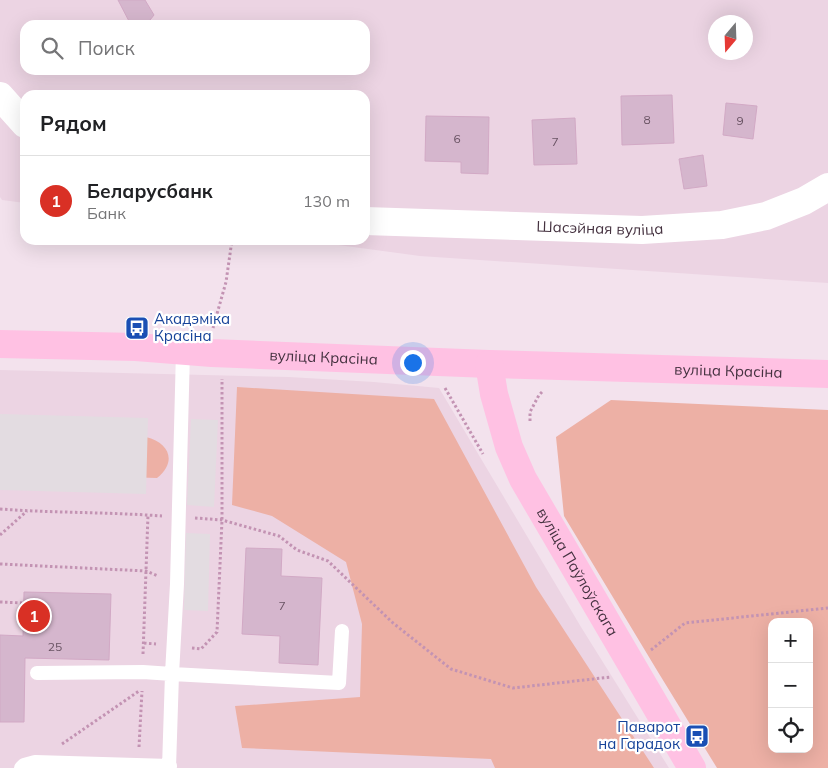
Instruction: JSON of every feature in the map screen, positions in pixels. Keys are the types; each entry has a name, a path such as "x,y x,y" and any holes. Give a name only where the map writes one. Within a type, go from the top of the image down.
{"street":[{"path":"0,96 20,118"},
{"name":"Шасэйная вуліца","path":"370,221 642,230 722,225 766,216 804,201 828,187"},
{"name":"вуліца Красіна","path":"0,344 136,347 212,353 489,364 828,374"},
{"name":"вуліца Паўлоўскага","path":"489,364 494,394 509,447 523,479 692,768"}],"lane":[{"path":"21,768 24,765 35,762 170,767 183,351"},
{"path":"38,673 143,672 339,683 342,631"}],"path":[{"path":"213,331 226,282 231,245"},
{"path":"144,643 201,649 217,632 222,520 222,372"},
{"path":"0,509 222,520 279,536 297,550 328,561 393,623 451,669 513,688 611,677 632,665 685,623 828,608"},
{"path":"0,535 28,511"},
{"path":"0,564 146,571 177,584"},
{"path":"0,602 24,603"},
{"path":"138,765 142,689"}],"shaded area":[{"path":"0,0 828,0 828,283 420,256 338,245 370,245 370,90 20,90 20,202 2,200 0,197"},
{"path":"0,370 289,377 439,388 581,627 669,768 0,768"},
{"path":"237,387 434,399 536,587 654,768 495,768 491,759 242,748 235,706 360,697 362,624 346,562 272,516 232,505"},
{"path":"611,400 828,410 828,768 717,768 564,516 556,437"},
{"path":"0,414 148,418 146,494 0,490"},
{"path":"191,419 218,420 214,507 187,505"},
{"path":"146,437 165,448 169,460 167,466 157,478 123,477"},
{"path":"186,533 210,534 208,611 184,610"}],"building":[{"path":"118,0 145,0 154,15 150,20 128,20"},
{"path":"672,95 674,143 622,145 621,96"},
{"path":"726,103 757,106 753,139 723,135"},
{"path":"426,116 489,117 488,174 461,173 461,162 425,161"},
{"path":"575,118 577,164 534,165 532,120"},
{"path":"703,155 707,186 684,189 679,159"},
{"path":"246,548 282,549 281,576 322,578 318,665 279,663 280,636 242,634"},
{"path":"24,592 111,594 109,660 25,658 24,722 0,722 0,635 23,636"}],"place":[{"name":"Акадэміка Красіна","path":"137,328"},
{"name":"Беларусбанк","path":"34,616"},
{"name":"Паварот на Гарадок","path":"697,736"}]}
